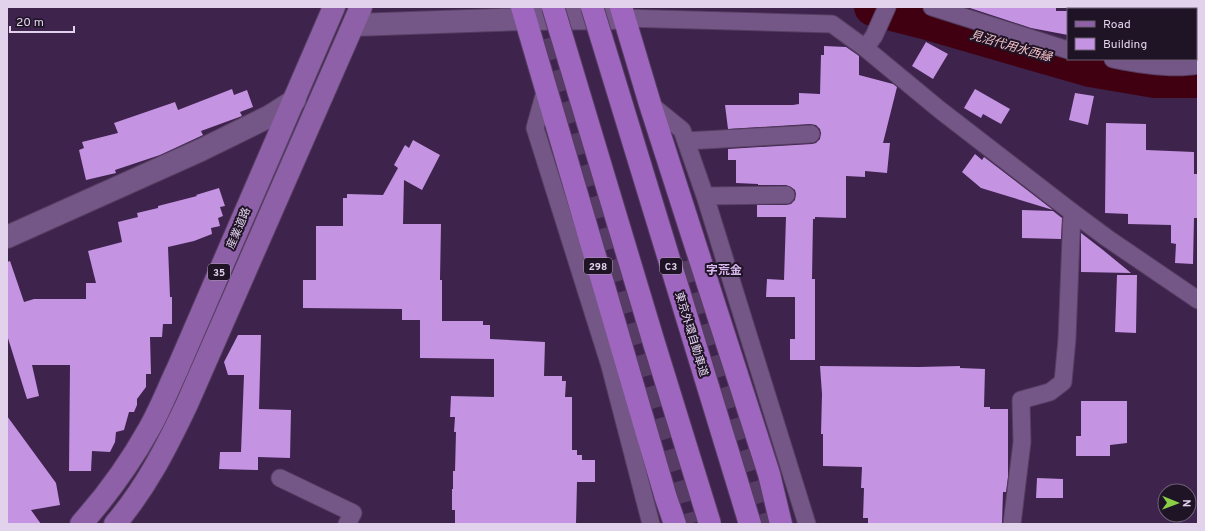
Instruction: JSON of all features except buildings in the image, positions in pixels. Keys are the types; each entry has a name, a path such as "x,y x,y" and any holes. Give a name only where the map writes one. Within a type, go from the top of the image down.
{"highway":[{"path":"554,7 656,350 710,524"},
{"name":"東京外環自動車道","path":"592,7 750,524"},
{"name":"298","path":"523,13 675,524"},
{"path":"622,13 769,474 781,524"}],"main road":[{"name":"産業道路","path":"81,524 97,506 126,466 150,428 177,370 334,7"},
{"name":"35","path":"115,524 124,513 162,455 184,410 358,16"}],"street":[{"path":"932,7 1067,50"},
{"path":"864,48 874,36 885,11"},
{"path":"358,16 622,13 832,24 1072,212 1107,238 1198,300"},
{"path":"1119,60 1157,66 1198,65"},
{"path":"546,88 535,128 610,366 651,524"},
{"path":"7,237 201,150 270,116 295,100"},
{"path":"650,104 682,130 705,196 807,524"},
{"path":"686,141 811,134"},
{"path":"705,196 786,195"},
{"path":"1012,524 1022,442 1021,400 1050,392 1063,382 1067,339 1072,212"},
{"path":"280,478 353,513 347,524"}],"waterway":[{"name":"見沼代用水西縁","path":"873,7 924,20 1090,68 1155,79 1198,79"}],"tunnel":[{"path":"537,7 689,524"},
{"path":"689,260 771,524"}],"district":[{"name":"字荒金","path":"724,270"}]}
